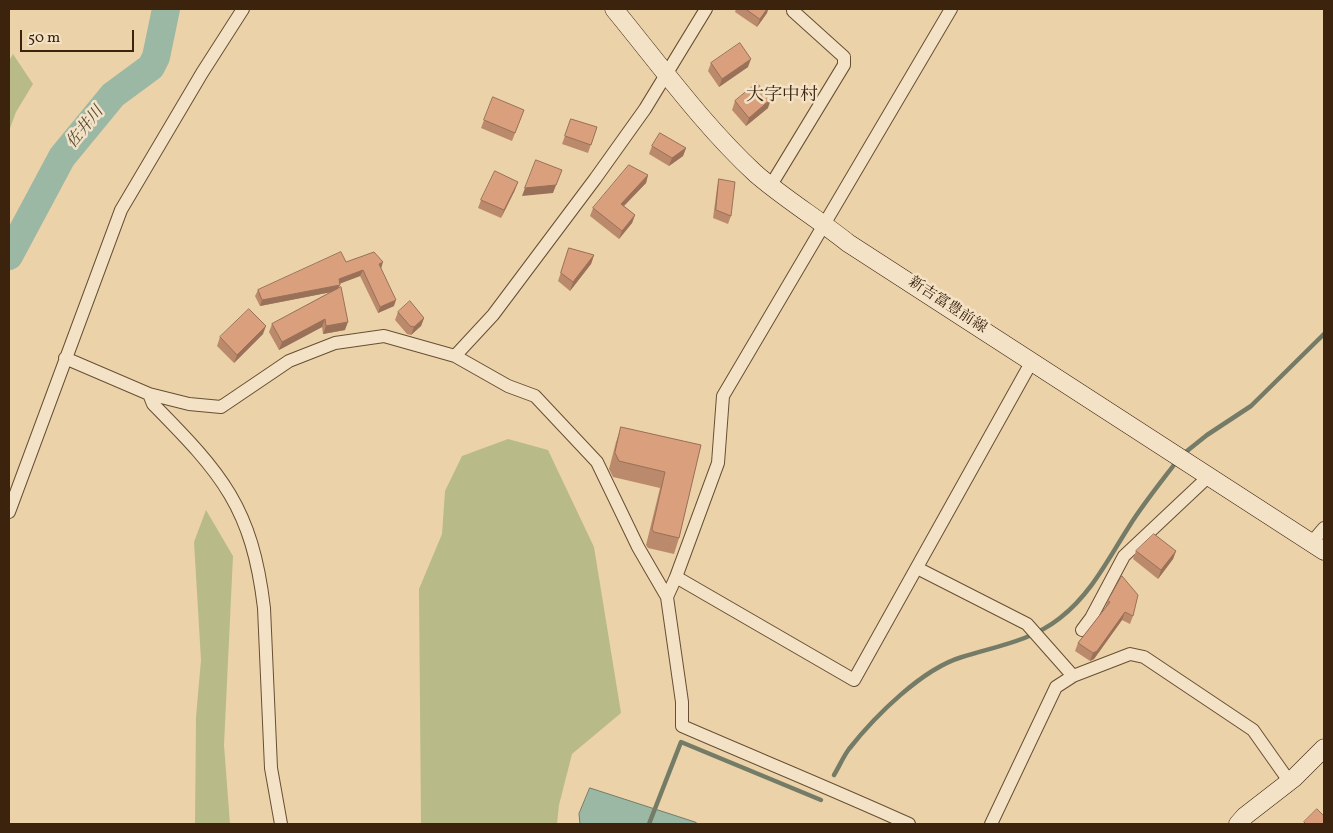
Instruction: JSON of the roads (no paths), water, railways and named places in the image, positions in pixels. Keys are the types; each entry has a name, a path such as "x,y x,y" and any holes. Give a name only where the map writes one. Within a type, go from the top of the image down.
{"main road":[{"name":"新吉富豊前線","path":"614,9 681,94 756,174 848,242 1318,547"},
{"path":"1238,824 1245,816 1289,782 1324,748"}],"street":[{"path":"9,512 121,210 202,73 243,9"},
{"path":"454,356 493,315 595,179 645,109 706,9"},
{"path":"771,185 844,65 844,56 792,9"},
{"path":"667,597 718,463 723,396 951,9"},
{"path":"65,358 149,394 189,404 221,407 289,361 335,343 384,336 454,356 508,386 535,396 597,462 638,547 667,597 682,702 682,726 806,780 836,790 909,824"},
{"path":"676,576 854,680 1032,361"},
{"path":"149,394 153,404 217,474 240,509 251,538 261,581 264,608 271,768 281,824"},
{"path":"1082,630 1091,618 1124,556 1208,477"},
{"path":"1318,547 1324,528"},
{"path":"917,568 1027,624 1073,676"},
{"path":"991,824 1056,687 1073,676 1130,654 1144,657 1253,730 1289,782"}],"waterway":[{"name":"佐井川","path":"9,256 62,157 113,95 151,67 156,57 166,9"},
{"path":"1182,455 1207,435 1251,406 1324,334"},
{"path":"834,775 847,752 872,722 900,695 931,672 962,657 1025,638 1049,626 1071,608 1090,587 1135,517 1177,461"},
{"path":"649,824 681,742 821,800"}],"district":[{"name":"大字中村","path":"782,97"}]}
